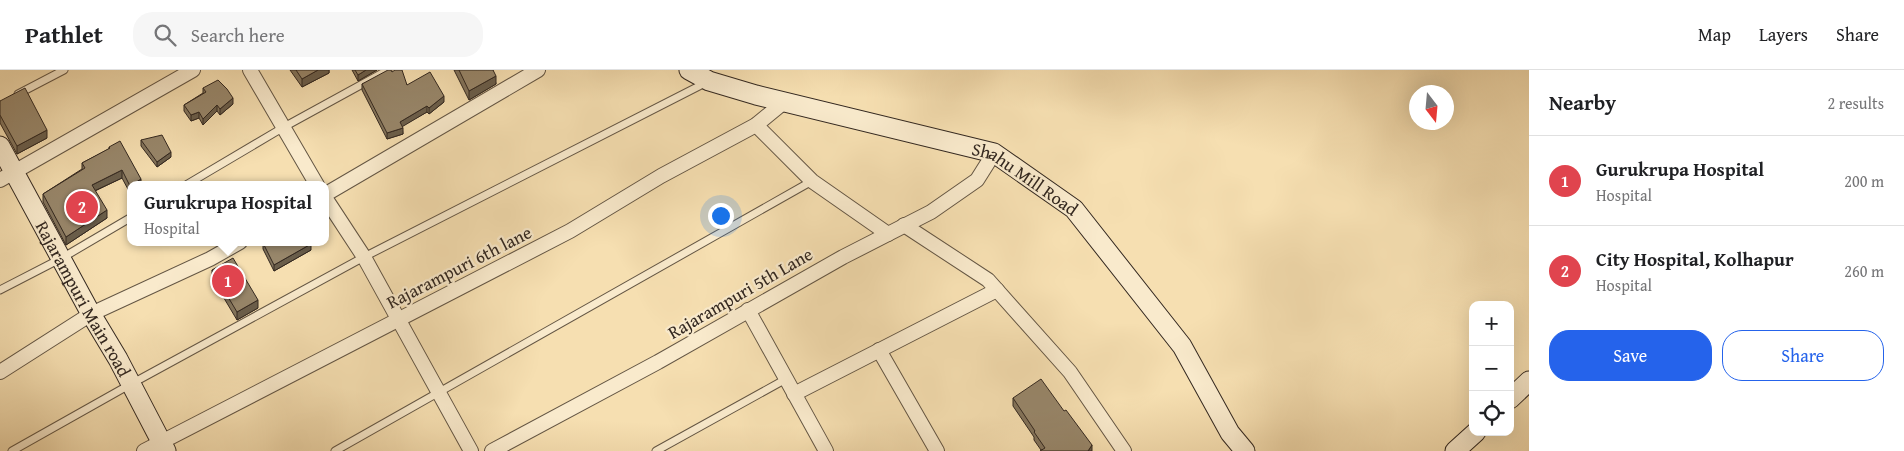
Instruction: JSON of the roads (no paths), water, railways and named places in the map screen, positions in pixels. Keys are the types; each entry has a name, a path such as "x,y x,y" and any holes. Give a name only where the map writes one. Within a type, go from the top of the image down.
{"main road":[{"name":"Shahu Mill Road","path":"689,70 709,81 784,102 994,154 1074,209 1182,346 1230,433 1245,451"},
{"name":"Rajarampuri Main road","path":"0,146 7,176 62,258 164,446"},
{"path":"1514,395 1529,381"},
{"path":"1455,451 1472,436"}],"street":[{"path":"7,176 193,70"},
{"path":"250,70 315,181"},
{"path":"329,192 538,70"},
{"name":"Rajarampuri 6th lane","path":"144,451 164,446 570,230 662,176 756,125 784,102"},
{"path":"756,125 812,182 888,234"},
{"name":"Rajarampuri 5th Lane","path":"492,451 658,362 843,257 930,212 977,180 994,154"},
{"path":"329,204 364,257 471,451"},
{"path":"904,225 988,280 1070,372 1124,451"},
{"path":"0,372 91,314 210,259 233,246"},
{"path":"794,394 997,290"},
{"path":"748,310 794,394 821,449"},
{"path":"878,350 937,451"}],"lane":[{"path":"8,100 64,70"},
{"path":"193,181 284,127 388,70"},
{"path":"12,451 364,257 709,81"},
{"path":"335,451 812,182"},
{"path":"0,290 62,258 127,220"},
{"path":"656,451 786,379"}],"place":[{"name":"City Hospital, Kolhapur","path":"82,207"},
{"name":"Gurukrupa Hospital","path":"228,281"}]}
